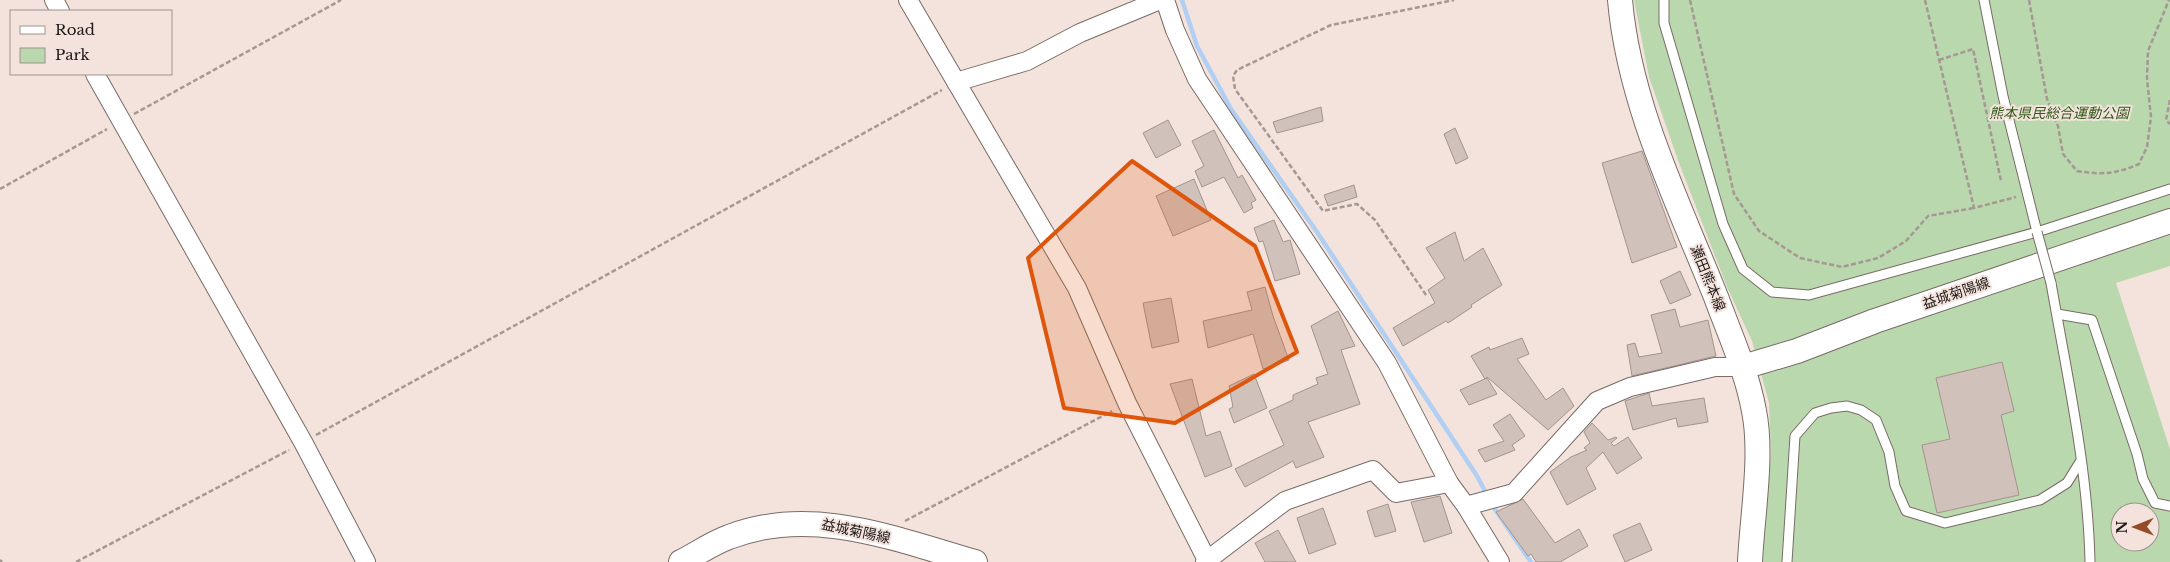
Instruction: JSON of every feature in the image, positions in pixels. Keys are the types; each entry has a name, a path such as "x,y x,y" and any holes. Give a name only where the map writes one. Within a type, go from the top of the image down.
{"main road":[{"name":"瀬田熊本線","path":"1620,0 1634,82 1664,168 1743,367 1755,413 1757,456 1750,562"},
{"name":"益城菊陽線","path":"1743,367 1797,351 1874,321 2170,221"},
{"name":"益城菊陽線","path":"681,562 728,537 758,528 785,524 815,523 879,535 975,562"}],"street":[{"path":"908,0 1077,288 1127,403 1206,561 1285,501 1373,470 1396,493 1449,483"},
{"path":"956,82 1027,61 1080,33 1160,0"},
{"path":"1166,0 1175,30 1197,79 1387,363 1449,483 1466,506 1500,562"},
{"path":"95,75 303,442 366,562"},
{"path":"1466,506 1514,493 1597,401 1630,387 1705,369 1743,367"}],"lane":[{"path":"1664,0 1664,23 1723,224 1743,269 1772,292 1809,295 2037,232 2170,190"},
{"path":"1984,0 2003,96 2051,283 2071,391 2089,517 2090,562"},
{"path":"2056,314 2092,320 2137,454 2143,479 2155,503 2170,506"},
{"path":"1787,562 1795,436 1815,413 1847,406 1861,410 1876,420 1890,452 1895,486 1906,511 1944,523 2040,500 2067,483 2080,462"}],"path":[{"path":"0,190 121,121 342,0"},
{"path":"1426,295 1375,220 1357,204 1323,211 1235,89 1233,76 1237,70 1331,25 1454,0"},
{"path":"1690,0 1734,194 1759,231 1800,258 1842,267 1878,258 1906,241 1928,216 1974,208 2028,194"},
{"path":"1925,0 1974,208"},
{"path":"2029,0 2048,99 2058,126 2063,154 2077,171 2099,174 2121,172 2139,164 2147,146 2151,117 2147,79 2148,50 2168,0"},
{"path":"1939,60 1972,49 2001,181"},
{"path":"76,562 303,442 956,82"},
{"path":"2170,100 2166,120 2170,124"},
{"path":"905,521 1127,403"}],"highlighted area":[{"path":"1132,161 1255,246 1297,352 1175,423 1064,408 1028,258"}],"green space":[{"name":"熊本県民総合運動公園","path":"1634,0 2170,0 2170,266 2116,283 2170,449 2170,562 1761,562 1771,454 1769,403 1752,341 1727,287 1679,163 1649,77","holes":["2002,362 2013,411 1947,427 1936,378","2003,426 2018,495 1937,513 1922,445"]}],"building":[{"path":"1321,107 1323,121 1277,133 1273,122"},
{"path":"1168,120 1181,145 1156,158 1143,133"},
{"path":"1455,128 1468,158 1456,164 1444,134"},
{"path":"1214,130 1238,178 1242,175 1256,200 1251,203 1253,208 1244,213 1224,177 1202,187 1195,171 1204,166 1192,141"},
{"path":"1642,151 1677,247 1632,263 1602,163"},
{"path":"1194,179 1211,220 1173,236 1156,196"},
{"path":"1354,185 1357,197 1328,206 1324,195"},
{"path":"1274,220 1283,242 1290,240 1300,274 1275,281 1263,241 1259,242 1254,228"},
{"path":"1455,232 1464,261 1483,248 1502,285 1448,323 1446,321 1403,346 1393,328 1435,303 1428,290 1445,278 1426,248"},
{"path":"1680,271 1691,295 1670,304 1660,281"},
{"path":"1265,287 1289,360 1263,369 1253,334 1208,348 1203,321 1252,310 1247,292"},
{"path":"1171,298 1179,342 1152,348 1143,303"},
{"path":"1675,309 1680,327 1708,320 1716,356 1632,376 1627,345 1635,343 1639,357 1662,353 1651,315"},
{"path":"1338,311 1355,346 1341,350 1360,404 1308,422 1324,457 1296,468 1293,461 1245,487 1235,469 1284,445 1269,411 1293,400 1293,395 1318,384 1316,378 1328,374 1311,326"},
{"path":"1522,338 1529,354 1517,359 1546,400 1563,388 1574,406 1548,430 1487,377 1485,379 1471,356 1489,347 1490,350"},
{"path":"2002,362 2014,411 2001,415 2019,495 1937,513 1922,445 1950,439 1936,378"},
{"path":"1254,374 1267,408 1234,423 1229,409 1233,407 1229,386"},
{"path":"1487,378 1497,394 1469,405 1460,390"},
{"path":"1192,379 1206,436 1220,431 1232,466 1205,477 1170,384"},
{"path":"1649,393 1652,406 1704,398 1708,422 1678,427 1676,418 1633,430 1625,401"},
{"path":"1510,414 1525,436 1512,445 1515,450 1485,462 1478,450 1504,441 1493,425"},
{"path":"1592,423 1608,440 1617,438 1611,443 1614,446 1628,437 1642,458 1617,474 1603,452 1586,468 1596,489 1567,505 1550,472 1571,457 1587,450 1584,448 1590,443 1584,432"},
{"path":"1440,496 1452,533 1424,542 1411,502"},
{"path":"1523,499 1555,543 1579,529 1588,546 1560,562 1536,562 1531,554 1528,556 1496,512"},
{"path":"1388,504 1396,531 1375,537 1367,511"},
{"path":"1323,508 1336,544 1309,554 1297,518"},
{"path":"1640,523 1652,550 1625,562 1613,535"},
{"path":"1278,530 1296,562 1265,562 1255,543"}],"waterway":[{"path":"1182,0 1197,46 1231,109 1317,232 1477,476 1487,495"},
{"path":"1490,502 1531,562"}]}
